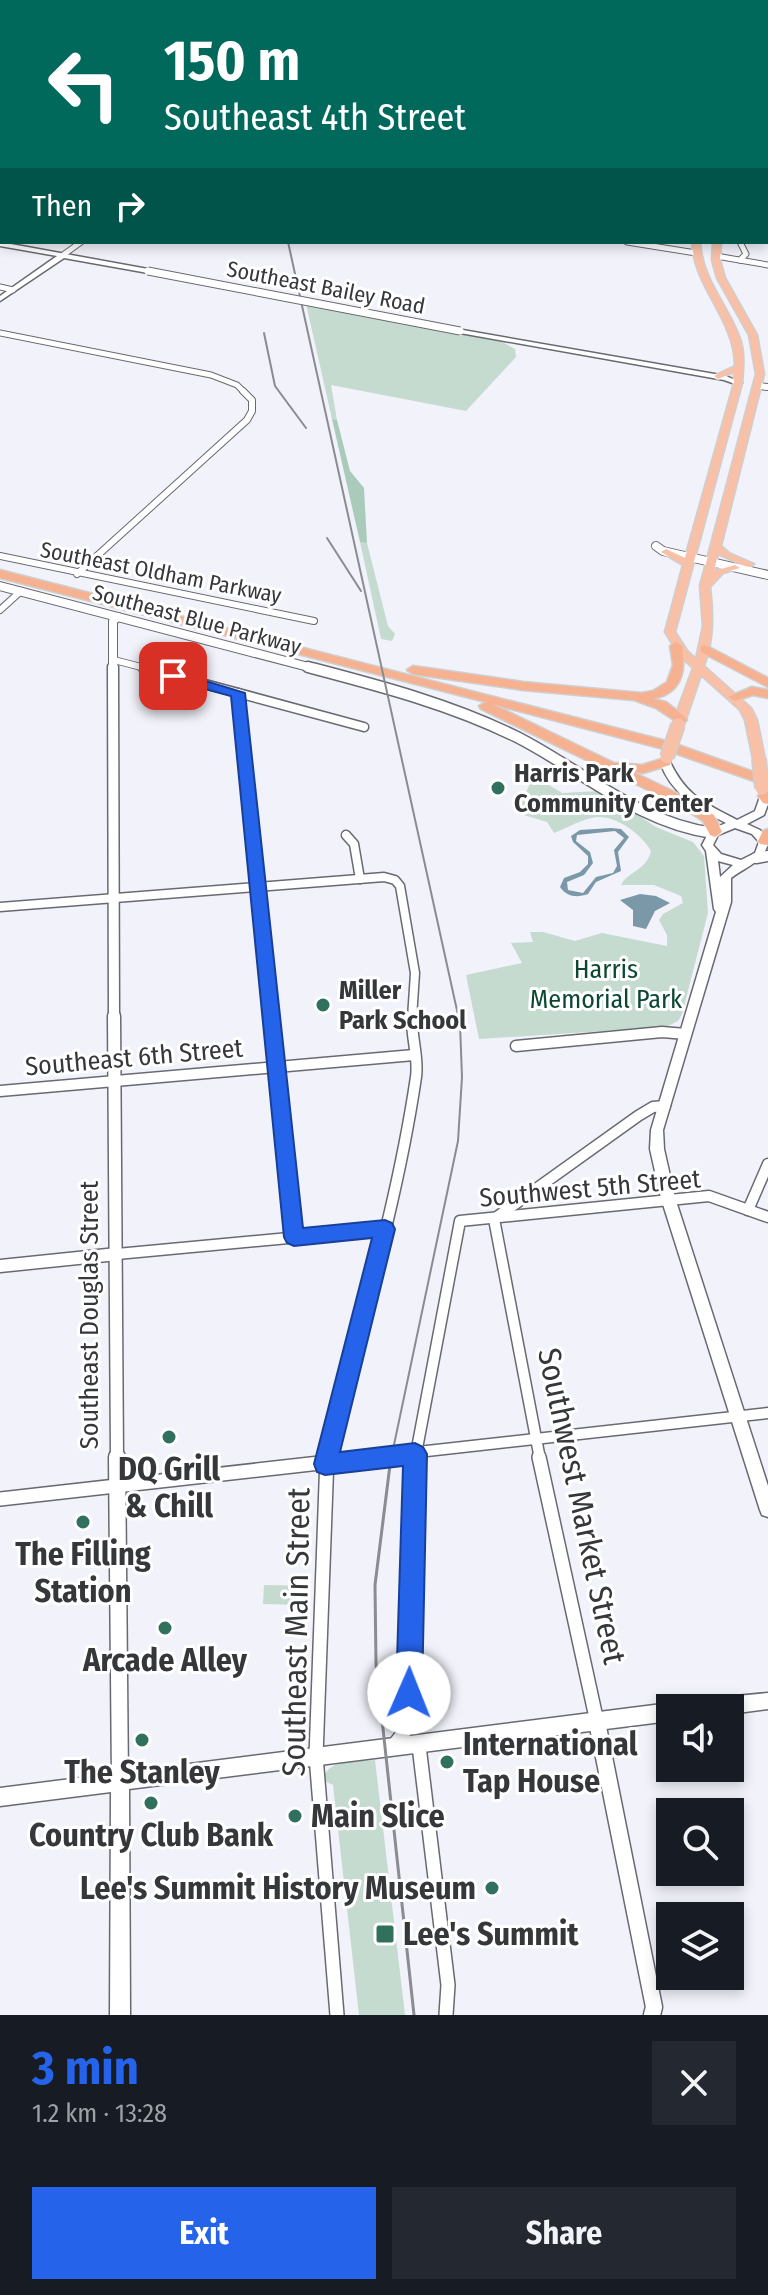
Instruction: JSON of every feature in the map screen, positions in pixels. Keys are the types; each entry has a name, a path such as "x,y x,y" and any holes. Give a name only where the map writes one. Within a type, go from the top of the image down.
{"highway":[{"path":"406,673 619,695 657,694 673,684 679,665 670,632 738,383 739,367 735,338 706,285 696,244"},
{"path":"602,761 631,769 649,768 666,759 708,636 705,586 762,390 756,345 748,324 721,278 717,244"},
{"path":"718,376 739,367"},
{"path":"691,558 670,550 696,537"},
{"path":"712,555 725,555 749,564"},
{"path":"0,566 665,745 766,792"},
{"path":"705,586 720,571 735,568"},
{"path":"0,574 669,739 768,774"},
{"path":"676,646 735,697 751,720 766,792"},
{"path":"705,649 768,683"},
{"path":"406,673 494,709 703,813 713,822 714,833"},
{"path":"735,697 752,691 768,694"},
{"path":"619,695 661,705 679,723"}],"main road":[{"name":"Southeast Bailey Road","path":"0,244 738,383"},
{"path":"0,299 63,255"},
{"name":"Southeast Bailey Road","path":"597,356 718,376 762,390"},
{"path":"666,759 670,777 680,790 756,832 765,846 726,877 726,895 657,1130 657,1149 668,1198 768,1510"},
{"path":"720,909 708,838 760,813 766,792"},
{"path":"709,850 723,860 742,864"},
{"path":"744,1704 768,1701"},
{"path":"0,1797 656,1714"},
{"name":"Southeast Douglas Street","path":"120,1781 120,2015"}],"street":[{"path":"63,255 78,244"},
{"path":"640,244 696,253"},
{"path":"740,260 746,254 741,244"},
{"path":"716,256 768,265"},
{"path":"0,287 13,290"},
{"path":"0,333 211,375 237,385 252,400 252,411 247,420 77,574"},
{"path":"691,558 712,555 735,568 768,575"},
{"name":"Southeast Oldham Parkway","path":"0,556 314,621"},
{"path":"749,564 768,568"},
{"name":"Southeast Blue Parkway","path":"0,586 424,698 483,721 565,763 622,800"},
{"path":"0,610 21,591"},
{"name":"Southeast Douglas Street","path":"118,617 113,621 112,765 120,1781"},
{"path":"114,660 364,727"},
{"path":"238,693 294,1237"},
{"path":"622,800 679,829 714,833"},
{"path":"622,800 646,819 709,850"},
{"path":"0,907 360,879 354,844 346,835"},
{"name":"Southeast Main Street","path":"337,2015 316,1756 325,1464 385,1229 417,1073 411,1036 415,973 400,886 395,880 384,877 360,879"},
{"path":"516,1046 662,1032 686,1034"},
{"name":"Southeast 6th Street","path":"0,1091 414,1055"},
{"path":"494,1219 638,1116 653,1107 665,1106"},
{"path":"748,1210 768,1164"},
{"name":"Southwest 5th Street","path":"415,1454 460,1221 709,1196 768,1217"},
{"name":"Southwest Market Street","path":"494,1219 535,1437 656,2012"},
{"path":"0,1266 385,1229"},
{"path":"0,1499 768,1413"},
{"path":"390,1749 408,1727 415,1454"},
{"path":"408,1727 426,1745 448,1985 446,2015"}],"green space":[{"path":"306,304 502,342 515,349 516,357 466,411 331,385 337,420 332,419"},
{"path":"332,419 337,420 350,471 364,488 367,543 360,542"},
{"path":"360,542 367,543 388,626 395,634 392,641 381,639"},
{"name":"Harris Memorial Park","path":"532,779 539,785 544,782 562,793 600,791 656,827 693,842 704,856 708,913 678,1021 666,1027 479,1039 466,975 522,963 511,943 533,942 530,932 543,932 575,941 602,933 667,946 667,935 659,920 663,914 683,903 681,896 654,885 621,885 641,867 651,851 642,839 621,823 597,817 554,833 547,822 517,813"},
{"path":"264,1585 307,1586 306,1605 263,1604"},
{"path":"375,1760 405,2015 359,2015 333,1785 323,1780 330,1768 336,1765"}],"water":[{"path":"621,829 629,837 618,852 621,871 596,882 588,894 576,896 569,895 560,887 564,878 580,872 588,864 588,856 571,836 580,830","holes":["615,831 624,838 614,850 617,866 613,873 596,877 583,893 568,890 567,882 584,875 593,863 590,852 576,841 577,835"]},
{"path":"640,894 656,896 670,903 655,911 646,929 633,926 633,910 620,900"}],"railway":[{"path":"288,244 460,1024 462,1077 458,1141 391,1459"},
{"path":"264,333 275,386 306,428"},
{"path":"327,538 361,591"},
{"path":"391,1457 375,1585 376,1664 414,2015"}],"place":[{"name":"Harris Park Community Center","path":"498,788"},
{"name":"Miller Park School","path":"323,1005"},
{"name":"DQ Grill & Chill","path":"169,1437"},
{"name":"The Filling Station","path":"83,1522"},
{"name":"Arcade Alley","path":"165,1628"},
{"name":"The Stanley","path":"142,1740"},
{"name":"International Tap House","path":"447,1762"},
{"name":"Country Club Bank","path":"151,1803"},
{"name":"Main Slice","path":"295,1816"},
{"name":"Lee's Summit History Museum","path":"492,1888"},
{"name":"Lee's Summit","path":"385,1934"}],"route":[{"path":"173,676 238,693 294,1237 385,1229 325,1464 415,1454 409,1693"}]}
